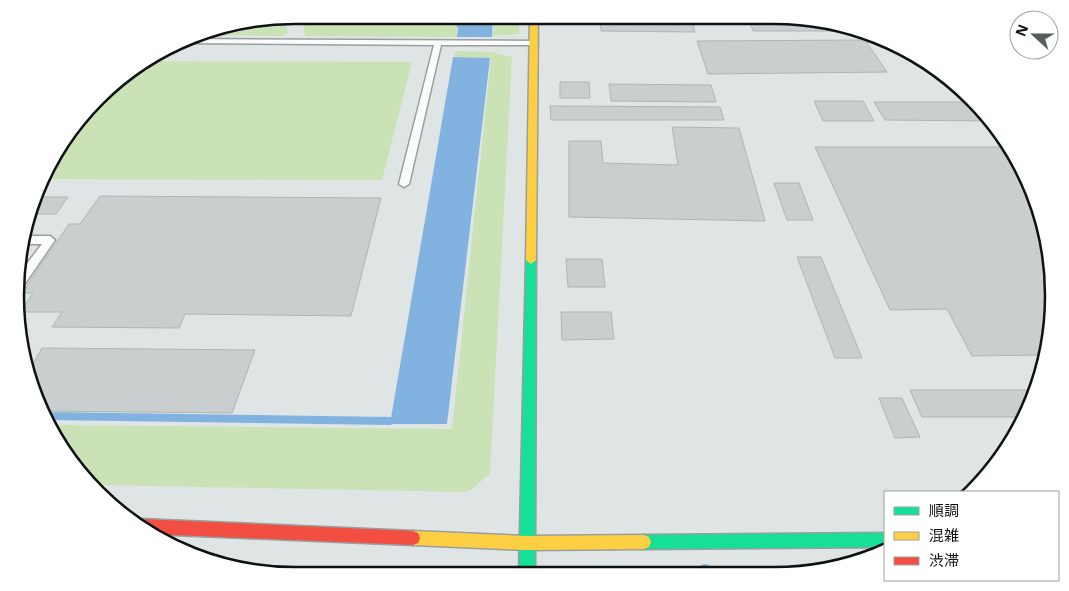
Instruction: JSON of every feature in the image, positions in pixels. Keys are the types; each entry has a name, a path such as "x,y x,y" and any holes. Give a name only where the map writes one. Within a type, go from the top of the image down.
{"street":[{"path":"527,567 534,24"},
{"path":"153,527 527,543 884,540"}],"lane":[{"path":"200,41 534,43"},
{"path":"404,184 438,43"},
{"path":"24,276 50,240 29,240"}],"green space":[{"path":"285,24 288,33 282,36 217,35 242,29"},
{"path":"303,24 455,24 457,26 457,37 305,36"},
{"path":"494,24 519,24 519,34 493,36"},
{"path":"455,51 492,52 512,57 490,474 468,492 100,485 80,461 57,425 452,429 491,58 454,57"},
{"path":"158,61 412,62 382,180 50,179 60,160 91,116 116,91"}],"water":[{"path":"456,24 493,24 492,37 457,37 458,29"},
{"path":"453,57 490,58 447,424 390,424"}],"building":[{"path":"601,24 693,24 695,32 601,31"},
{"path":"750,24 791,24 836,31 753,31"},
{"path":"865,40 887,72 708,74 697,41"},
{"path":"560,82 589,82 590,98 560,98"},
{"path":"609,84 711,85 716,102 611,101"},
{"path":"814,101 863,101 874,121 823,121"},
{"path":"874,102 965,102 982,121 885,120"},
{"path":"550,106 720,107 724,120 551,120"},
{"path":"672,127 739,128 765,221 569,217 569,141 601,141 603,163 678,165"},
{"path":"815,147 1000,147 1025,192 1040,242 1045,278 1045,313 1039,355 972,356 947,309 890,310"},
{"path":"774,183 799,183 813,220 787,220"},
{"path":"100,196 381,198 351,316 185,314 179,328 52,327 62,312 24,312 24,306 33,293 24,293 24,290 69,224 80,224"},
{"path":"42,197 68,197 56,214 36,214"},
{"path":"797,257 821,257 862,358 835,358"},
{"path":"566,259 602,259 605,287 568,287"},
{"path":"561,312 611,312 614,339 562,340"},
{"path":"42,348 255,350 232,413 50,411 33,364"},
{"path":"910,390 1028,390 1016,417 922,417"},
{"path":"879,398 902,398 920,437 895,438"}],"waterway":[{"path":"52,416 390,421"}],"traffic: fast":[{"path":"527,567 531,260"},
{"path":"644,542 884,540"}],"traffic: slow":[{"path":"531,260 534,24"},
{"path":"413,538 527,543 644,542"}],"traffic: jam":[{"path":"153,527 413,538"}]}
